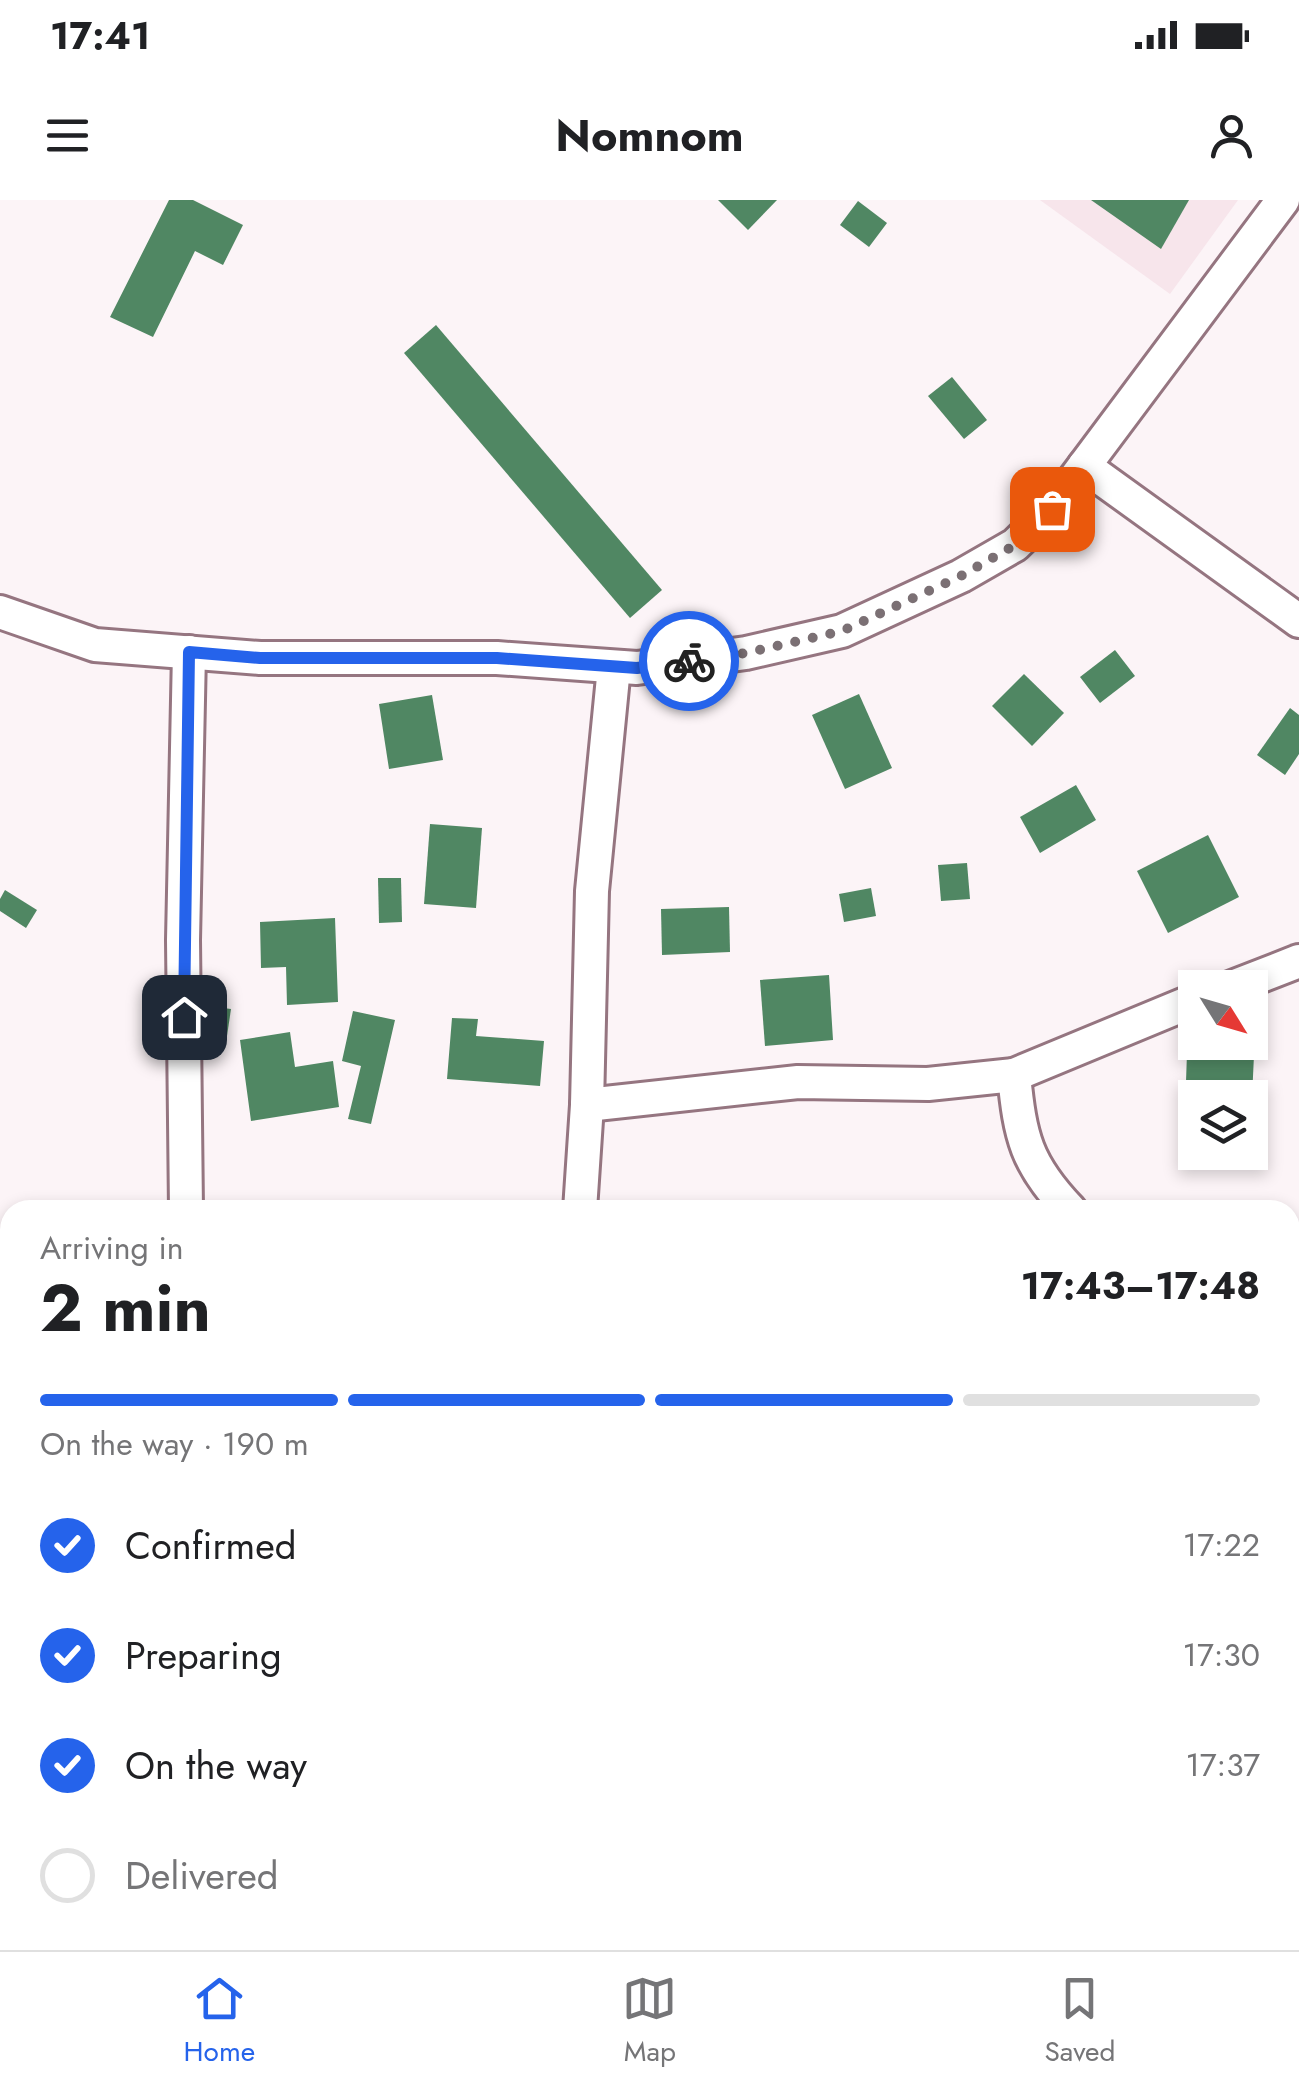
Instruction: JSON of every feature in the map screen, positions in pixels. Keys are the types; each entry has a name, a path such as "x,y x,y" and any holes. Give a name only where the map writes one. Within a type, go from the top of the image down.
{"street":[{"path":"0,612 95,645 260,658 497,658 637,668 746,653 842,631 961,576 1015,545 1052,509 1283,200"},
{"path":"1084,466 1299,620"},
{"path":"186,1200 183,940 189,652"},
{"path":"581,1200 592,891 614,667"},
{"path":"1268,973 1299,961"},
{"path":"587,1105 798,1082 928,1084 1014,1074 1178,1007"},
{"path":"1014,1074 1022,1140 1044,1182 1061,1200"}],"shaded area":[{"path":"1040,200 1238,200 1170,294"}],"building":[{"path":"169,200 193,200 243,225 223,265 195,251 153,337 110,317"},
{"path":"718,200 777,200 748,230"},
{"path":"1091,200 1189,200 1161,249"},
{"path":"858,201 887,223 869,247 840,225"},
{"path":"436,325 662,590 630,618 404,353"},
{"path":"952,377 987,420 964,439 928,396"},
{"path":"1115,650 1135,676 1100,703 1080,677"},
{"path":"1024,674 1064,713 1032,746 992,706"},
{"path":"859,694 892,768 845,789 812,715"},
{"path":"432,695 443,760 389,769 379,704"},
{"path":"1290,708 1299,715 1299,754 1285,775 1257,755"},
{"path":"1076,785 1096,820 1040,853 1020,817"},
{"path":"430,824 482,828 476,908 424,904"},
{"path":"1208,835 1239,897 1168,933 1137,871"},
{"path":"967,863 970,899 941,901 938,865"},
{"path":"378,878 401,878 402,922 379,923"},
{"path":"871,888 876,916 844,922 839,894"},
{"path":"5,890 37,910 26,928 0,911"},
{"path":"729,907 730,952 662,955 661,909"},
{"path":"335,918 338,1002 287,1005 286,967 261,968 260,922"},
{"path":"829,975 833,1040 765,1046 760,980"},
{"path":"208,1006 231,1009 227,1036 205,1033"},
{"path":"353,1011 395,1020 371,1124 348,1119 361,1066 342,1061"},
{"path":"452,1018 478,1019 476,1036 544,1041 540,1086 447,1079"},
{"path":"290,1032 295,1067 333,1061 339,1107 251,1121 240,1040"},
{"path":"1187,1060 1254,1060 1253,1080 1186,1080"}],"way so far":[{"path":"689,661 746,653 842,631 961,576 1015,545 1052,509"}],"route":[{"path":"184,1017 189,652 260,658 497,658 637,668 689,661"}]}
